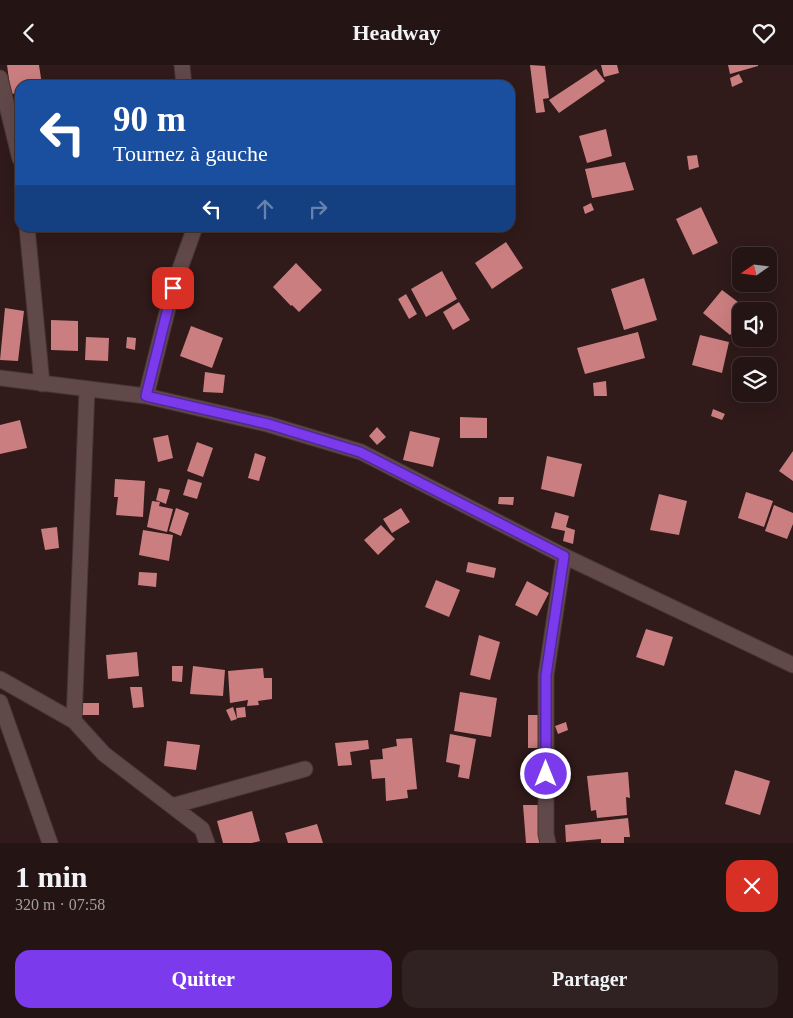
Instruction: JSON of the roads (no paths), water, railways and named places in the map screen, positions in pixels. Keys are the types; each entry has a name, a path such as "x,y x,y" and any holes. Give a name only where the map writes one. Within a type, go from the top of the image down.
{"street":[{"path":"182,65 184,80"},
{"path":"0,78 15,139"},
{"path":"27,232 42,383"},
{"path":"146,396 173,288 193,232"},
{"path":"0,378 146,396 268,424 360,452 564,556 793,665"},
{"path":"74,721 87,389"},
{"path":"548,843 546,834 546,675 564,556"},
{"path":"0,679 74,721 104,754 202,829 207,843"},
{"path":"0,702 50,843"},
{"path":"172,806 305,769"}]}
